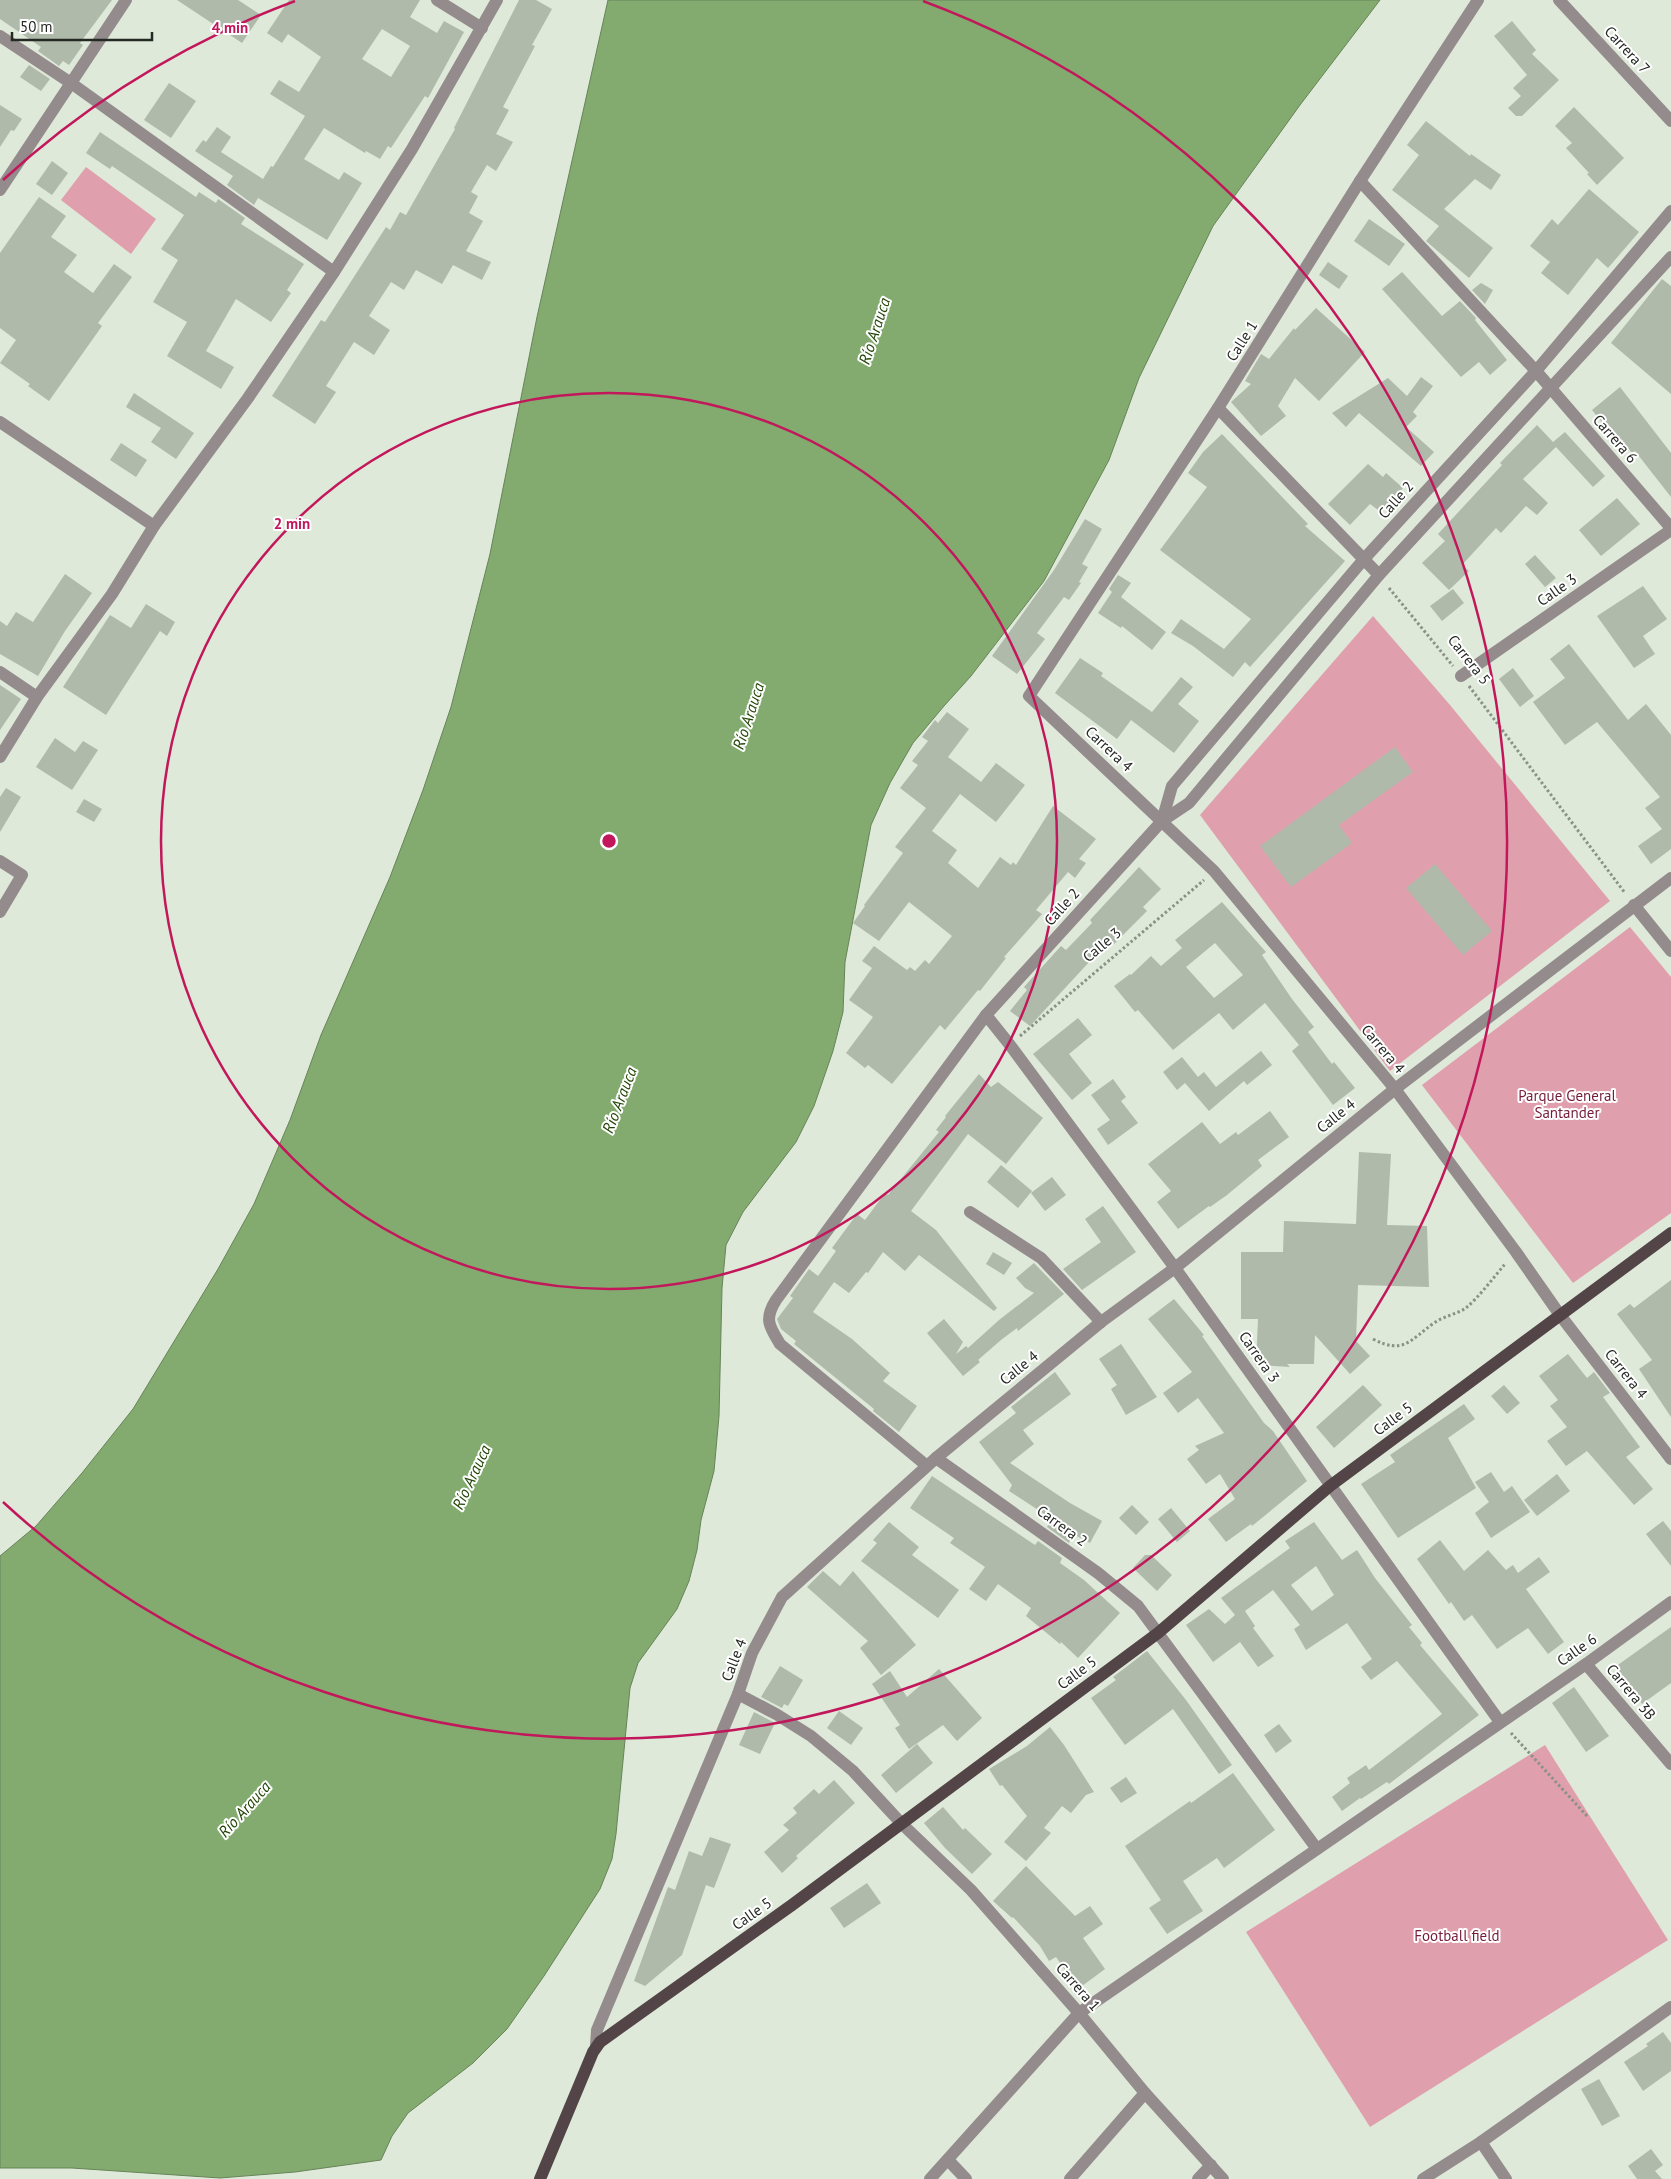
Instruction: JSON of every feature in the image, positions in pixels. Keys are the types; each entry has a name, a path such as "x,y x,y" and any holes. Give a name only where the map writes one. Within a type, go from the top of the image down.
{"main road":[{"name":"Calle 5","path":"596,2046 792,1905 1158,1633 1330,1486 1671,1233"},
{"path":"540,2179 596,2046"}],"street":[{"path":"0,190 126,0"},
{"path":"437,0 482,28"},
{"path":"0,756 37,698 112,594 154,526 248,398 334,272 412,149 497,0"},
{"name":"Calle 1","path":"1029,696 1218,408 1360,181 1478,0"},
{"name":"Carrera 7","path":"1560,0 1671,121"},
{"path":"0,36 71,83 334,272"},
{"name":"Carrera 6","path":"1360,181 1536,371 1671,529"},
{"name":"Calle 2","path":"1162,821 1172,786 1364,559 1536,371 1671,211"},
{"name":"Calle 2","path":"931,1462 780,1344 769,1326 769,1311 986,1015 1162,821 1189,804 1379,575 1671,256"},
{"path":"1218,408 1379,575"},
{"path":"0,422 154,526"},
{"name":"Calle 3","path":"1461,676 1671,529"},
{"path":"0,672 37,698"},
{"name":"Carrera 4","path":"1029,696 1214,871 1394,1089 1516,1252 1560,1315 1671,1459"},
{"path":"0,861 22,875 0,912"},
{"name":"Calle 4","path":"596,2046 597,2030 738,1694 752,1652 782,1597 931,1462 1101,1322 1175,1268 1394,1089 1671,878"},
{"path":"1634,905 1671,951"},
{"name":"Carrera 3","path":"986,1015 1010,1044 1175,1268 1500,1722"},
{"path":"970,1212 1041,1258 1101,1322"},
{"name":"Carrera 2","path":"931,1462 1098,1573 1138,1606 1318,1849"},
{"name":"Calle 6","path":"930,2179 1079,2013 1586,1664 1671,1602"},
{"name":"Carrera 3B","path":"1586,1664 1671,1764"},
{"name":"Carrera 1","path":"738,1694 776,1714 811,1736 853,1771 901,1823 971,1890 1079,2013 1145,2092 1223,2179"},
{"path":"1423,2179 1481,2142 1671,2007"},
{"path":"1070,2179 1145,2092"},
{"path":"1481,2142 1506,2179"},
{"path":"948,2160 966,2179"},
{"path":"1198,2179 1211,2165"}],"path":[{"name":"Carrera 5","path":"1379,575 1461,676 1634,905"},
{"name":"Calle 3","path":"1010,1044 1214,871"},
{"path":"1373,1339 1387,1346 1407,1344 1420,1336 1434,1323 1466,1308 1516,1252"},
{"path":"1500,1722 1531,1753 1587,1816"}],"green space":[{"path":"86,167 156,219 131,254 61,200"},
{"path":"1373,616 1450,705 1610,901 1390,1071 1200,815"},
{"name":"Parque General Santander","path":"1630,927 1671,977 1671,1213 1573,1283 1422,1085"},
{"name":"Football field","path":"1545,1745 1668,1940 1370,2127 1246,1932"}],"water":[{"name":"Río Arauca","path":"608,0 1380,0 1300,105 1213,226 1139,378 1109,460 1044,581 971,676 913,743 890,783 871,825 845,962 843,1012 833,1051 814,1106 796,1142 743,1212 726,1245 722,1288 719,1416 714,1471 701,1520 697,1550 689,1581 677,1609 638,1663 630,1688 616,1834 612,1859 600,1889 507,2029 473,2063 408,2113 392,2136 381,2160 295,2172 220,2178 72,2168 0,2168 0,1556 36,1526 82,1473 133,1409 218,1269 254,1204 290,1120 321,1035 390,877 423,790 451,707 490,554 537,317"}],"building":[{"path":"0,0 112,0 80,43 83,45 69,65 63,61 59,66 38,51 41,47 0,19"},
{"path":"177,0 238,0 261,15 242,43"},
{"path":"289,0 420,0 410,17 437,33 444,21 464,32 428,98 425,96 391,148 388,146 380,159 366,151 365,153 324,128 304,159 339,180 344,172 362,183 327,240 258,198 254,205 227,185 233,176 195,151 203,140 206,142 217,127 231,137 221,152 263,179 271,166 273,167 305,116 270,94 279,80 299,92 321,57 288,34 282,43 267,33","holes":["382,29 410,46 391,77 362,59"]},
{"path":"519,0 536,0 552,9 532,45 535,46 503,107 509,110 496,134 513,142 496,171 487,165 471,192 478,196 469,213 483,221 466,251 491,262 482,280 453,265 442,284 416,270 404,290 391,282 369,316 390,330 374,355 354,342 326,386 336,392 315,424 272,396 321,320 325,322 386,227 390,230 400,212 406,215 455,129"},
{"path":"1512,21 1536,50 1532,54 1559,80 1522,116 1516,116 1508,108 1521,96 1513,88 1527,75 1494,36"},
{"path":"29,65 50,79 41,91 20,77"},
{"path":"169,83 196,101 171,138 144,120"},
{"path":"0,105 22,119 14,131 11,130 0,147"},
{"path":"1574,107 1624,158 1597,185 1587,174 1589,173 1566,148 1572,143 1555,126"},
{"path":"1426,121 1470,156 1471,154 1501,175 1491,190 1475,179 1444,209 1493,248 1469,278 1426,241 1439,226 1392,190 1419,155 1407,145"},
{"path":"100,132 196,197 199,192 216,203 218,199 245,218 241,224 304,264 287,290 291,293 271,322 236,299 206,351 234,367 221,389 167,356 187,322 153,302 178,260 161,249 184,215 112,166 110,169 86,153"},
{"path":"52,161 68,173 52,195 36,184"},
{"path":"1589,189 1639,232 1608,268 1597,258 1568,295 1541,273 1550,262 1530,246 1552,219 1558,225"},
{"path":"39,197 66,216 51,237 77,255 64,272 93,293 114,264 132,277 98,323 102,326 49,401 28,386 30,384 0,363 16,340 0,328 0,253"},
{"path":"1369,219 1405,244 1389,266 1354,241"},
{"path":"1328,262 1348,276 1339,289 1319,275"},
{"path":"1402,272 1442,316 1460,301 1476,318 1475,320 1507,360 1490,375 1479,362 1461,377 1382,289"},
{"path":"1662,279 1671,286 1671,394 1611,343"},
{"path":"1481,283 1493,290 1485,304 1472,290"},
{"path":"1316,308 1365,352 1319,401 1295,378 1278,406 1286,416 1261,436 1231,402 1251,384 1245,381 1261,354 1269,359 1294,328 1295,330"},
{"path":"1421,377 1433,386 1413,412 1417,416 1406,427 1434,452 1421,466 1359,413 1346,427 1332,413 1388,378 1407,396"},
{"path":"1620,387 1671,453 1671,497 1635,451 1632,453 1607,423 1604,425 1592,410"},
{"path":"134,393 194,433 176,459 151,442 161,428 126,407"},
{"path":"1537,425 1553,442 1565,432 1605,476 1593,487 1556,447 1523,479 1548,503 1537,515 1526,506 1501,533 1496,528 1462,565 1469,571 1449,590 1422,563 1445,541 1438,534 1502,465 1500,463"},
{"path":"1222,434 1308,524 1305,526 1345,561 1250,667 1245,662 1233,677 1193,646 1171,633 1181,619 1224,649 1251,619 1160,550 1207,487 1188,473 1203,452"},
{"path":"121,443 147,460 136,477 110,460"},
{"path":"1368,464 1383,477 1386,473 1403,488 1381,512 1370,504 1350,525 1328,504"},
{"path":"1617,498 1640,524 1601,556 1579,530"},
{"path":"1085,519 1102,529 1082,564 1088,567 1079,582 1081,583 1069,600 1064,597 1037,633 1045,639 1017,674 992,656 1054,570"},
{"path":"1535,555 1556,578 1545,587 1525,564"},
{"path":"65,574 92,593 65,631 38,676 0,654 0,621 7,626 16,612 33,622"},
{"path":"1118,575 1131,583 1121,597 1166,632 1152,650 1122,626 1121,628 1098,613 1112,592 1109,589"},
{"path":"1643,586 1667,619 1643,636 1655,654 1634,668 1597,616"},
{"path":"1453,589 1464,603 1442,621 1430,606"},
{"path":"146,604 175,622 167,636 160,631 106,715 63,687 110,615 131,628"},
{"path":"1569,644 1628,720 1646,704 1671,735 1671,849 1651,864 1638,846 1662,829 1645,808 1660,797 1597,722 1565,745 1533,702 1565,678 1550,659"},
{"path":"1080,658 1103,673 1101,676 1152,712 1181,677 1193,687 1178,704 1199,721 1174,753 1131,720 1117,739 1055,693"},
{"path":"1513,668 1534,696 1520,707 1499,679"},
{"path":"0,685 21,699 0,730"},
{"path":"947,712 969,729 948,757 981,782 996,763 1025,785 996,822 960,794 932,831 957,850 948,863 978,888 1000,857 1011,865 1013,862 1016,865 1053,806 1096,839 1079,859 1086,863 1075,878 1068,872 1036,910 1042,914 1004,957 1006,958 980,991 978,990 945,1030 940,1025 892,1084 868,1065 865,1068 846,1053 873,1017 849,1000 872,968 862,961 874,946 907,970 910,967 915,971 925,960 929,964 952,936 909,902 879,941 853,923 864,905 903,853 895,847 926,808 900,788 918,765 912,761 928,741 922,737 935,720 938,723"},
{"path":"55,738 75,752 83,741 98,750 72,790 36,767"},
{"path":"1395,747 1413,772 1339,825 1352,843 1291,887 1260,846"},
{"path":"6,788 21,797 0,832 0,797"},
{"path":"84,799 102,809 94,822 76,812"},
{"path":"1435,864 1492,931 1463,955 1406,888"},
{"path":"1139,867 1161,889 1143,907 1147,911 1114,944 1111,941 1091,960 1030,1026 1010,1011 1027,990 1024,987 1061,946 1066,950 1092,923 1090,920"},
{"path":"1222,902 1266,952 1262,955 1314,1027 1308,1032 1332,1064 1334,1062 1355,1088 1333,1105 1292,1051 1299,1045 1265,1003 1233,1030 1219,1013 1173,1050 1138,1010 1135,1012 1114,986 1131,975 1151,956 1161,966 1182,948 1175,940","holes":["1215,943 1243,975 1214,998 1186,967"]},
{"path":"1078,1018 1092,1035 1069,1054 1092,1083 1072,1100 1033,1054"},
{"path":"1261,1051 1272,1065 1247,1085 1244,1081 1209,1111 1185,1083 1177,1090 1163,1072 1182,1057 1198,1077 1204,1072 1216,1087"},
{"path":"979,1074 991,1087 998,1082 1043,1118 1006,1164 968,1134 911,1211 936,1230 997,1308 994,1311 919,1255 905,1271 883,1252 868,1273 866,1272 849,1293 834,1282 813,1312 852,1339 890,1373 883,1381 917,1406 899,1432 873,1411 874,1409 794,1344 796,1341 781,1329 777,1319 793,1298 790,1296 809,1269 818,1276 836,1251 832,1248 857,1214 865,1220 885,1193 888,1195 939,1132 936,1130 945,1116"},
{"path":"1113,1079 1126,1097 1121,1101 1138,1123 1108,1145 1097,1129 1110,1120 1091,1095"},
{"path":"1270,1111 1289,1137 1258,1160 1262,1166 1227,1195 1178,1229 1157,1202 1171,1191 1148,1164 1202,1122 1220,1144 1236,1132 1238,1135"},
{"path":"1359,1152 1391,1154 1387,1225 1427,1226 1429,1287 1358,1285 1356,1341 1370,1356 1350,1374 1315,1335 1314,1364 1287,1364 1290,1367 1256,1365 1258,1319 1241,1319 1241,1252 1283,1252 1284,1221 1356,1224"},
{"path":"1001,1165 1032,1191 1018,1208 987,1182"},
{"path":"1052,1177 1066,1195 1045,1211 1031,1193"},
{"path":"1103,1206 1136,1252 1082,1290 1063,1269 1101,1242 1085,1219"},
{"path":"993,1252 1012,1263 1004,1275 986,1264"},
{"path":"1034,1263 1064,1294 1018,1331 1017,1328 1001,1340 978,1360 980,1362 963,1376 927,1333 944,1319 963,1342 956,1354 966,1346 968,1348 999,1320 1034,1293 1025,1288 1016,1278"},
{"path":"1671,1280 1671,1417 1639,1369 1652,1360 1617,1314 1630,1304 1634,1308"},
{"path":"1174,1299 1204,1335 1202,1336 1264,1423 1273,1431 1307,1481 1252,1526 1251,1524 1226,1542 1208,1519 1235,1499 1220,1474 1206,1484 1187,1459 1199,1450 1195,1446 1224,1433 1198,1398 1178,1413 1163,1393 1192,1372 1148,1319"},
{"path":"1121,1344 1157,1397 1126,1415 1111,1389 1117,1385 1099,1359"},
{"path":"1568,1354 1587,1378 1594,1372 1610,1393 1603,1397 1640,1447 1626,1457 1653,1489 1634,1505 1587,1451 1566,1466 1547,1441 1567,1427 1550,1406 1558,1400 1539,1376"},
{"path":"1055,1372 1071,1394 1023,1430 1034,1444 1010,1463 1070,1503 1102,1521 1090,1543 1073,1534 1069,1543 1047,1527 1052,1519 1009,1491 1012,1485 979,1442 1016,1413 1011,1407"},
{"path":"1363,1385 1382,1405 1334,1448 1316,1427"},
{"path":"1504,1385 1520,1403 1507,1414 1491,1396"},
{"path":"1464,1404 1475,1419 1448,1438 1476,1488 1398,1538 1361,1484 1395,1462 1390,1455"},
{"path":"1491,1472 1504,1492 1512,1486 1530,1512 1491,1538 1475,1513 1489,1502 1475,1482"},
{"path":"1557,1474 1570,1491 1537,1516 1524,1500"},
{"path":"932,1476 1035,1545 1038,1541 1062,1558 1060,1563 1084,1580 1120,1613 1078,1658 1061,1642 1060,1644 1026,1616 1031,1608 998,1584 986,1601 969,1589 985,1567 950,1543 954,1538 910,1508"},
{"path":"1132,1505 1149,1522 1136,1535 1119,1518"},
{"path":"1171,1508 1190,1531 1177,1542 1158,1519"},
{"path":"1663,1521 1671,1531 1671,1566 1646,1534"},
{"path":"889,1522 919,1547 912,1555 959,1590 938,1618 861,1561 877,1543 873,1540"},
{"path":"1314,1522 1342,1560 1357,1550 1375,1578 1412,1625 1409,1627 1422,1643 1420,1645 1479,1715 1389,1784 1387,1782 1342,1811 1332,1797 1350,1783 1347,1778 1366,1765 1369,1770 1442,1714 1397,1661 1371,1680 1361,1667 1372,1659 1347,1623 1306,1650 1294,1629 1300,1625 1273,1590 1245,1611 1255,1626 1253,1628 1274,1656 1258,1667 1240,1642 1213,1662 1186,1625 1209,1609 1225,1624 1235,1615 1221,1598 1290,1548 1285,1541","holes":["1316,1566 1334,1595 1312,1611 1291,1585"]},
{"path":"1440,1540 1464,1571 1488,1550 1506,1570 1513,1565 1518,1573 1539,1557 1550,1572 1526,1589 1564,1642 1548,1654 1528,1628 1497,1649 1472,1615 1464,1621 1451,1602 1449,1604 1417,1559"},
{"path":"1145,1555 1151,1555 1172,1575 1157,1591 1133,1568"},
{"path":"823,1571 840,1586 853,1571 916,1645 881,1675 860,1648 868,1641 807,1587"},
{"path":"1671,1627 1671,1683 1642,1704 1615,1667"},
{"path":"1147,1651 1186,1700 1232,1765 1219,1774 1173,1709 1125,1745 1091,1698 1116,1680 1113,1677"},
{"path":"780,1666 803,1680 788,1706 784,1704 782,1708 761,1697"},
{"path":"939,1669 982,1718 957,1741 943,1725 909,1749 895,1728 900,1725 872,1684 890,1671 907,1697"},
{"path":"1574,1687 1609,1736 1586,1752 1552,1703"},
{"path":"839,1711 863,1728 851,1745 827,1728"},
{"path":"754,1712 775,1723 760,1754 739,1745"},
{"path":"1279,1724 1292,1741 1276,1753 1264,1735"},
{"path":"1050,1727 1064,1745 1094,1792 1086,1795 1071,1813 1062,1806 1044,1828 1051,1833 1026,1861 1004,1842 1027,1816 1002,1785 1000,1786 989,1769 1027,1746"},
{"path":"917,1744 933,1763 896,1793 881,1775"},
{"path":"1233,1773 1275,1830 1224,1868 1217,1858 1183,1881 1203,1911 1167,1934 1149,1908 1161,1900 1125,1846"},
{"path":"1126,1777 1137,1793 1121,1803 1110,1788"},
{"path":"834,1780 855,1803 796,1856 798,1858 782,1873 764,1852 789,1830 783,1825 797,1813 793,1808 814,1789 819,1794"},
{"path":"943,1807 963,1830 965,1828 992,1854 972,1874 945,1848 924,1823"},
{"path":"710,1837 731,1844 714,1888 706,1885 682,1955 645,1986 634,1981 668,1887 675,1890 689,1851 702,1856"},
{"path":"1026,1866 1075,1916 1090,1906 1103,1924 1083,1938 1105,1969 1078,1989 1056,1957 1049,1961 1040,1946 1013,1917 993,1901"},
{"path":"867,1883 881,1903 844,1928 830,1908"},
{"path":"1663,2032 1671,2043 1671,2071 1643,2091 1624,2062 1648,2046 1646,2044"},
{"path":"1599,2079 1620,2116 1602,2126 1581,2089"},
{"path":"1651,2149 1663,2165 1655,2171 1662,2179 1637,2179 1628,2166"}]}
